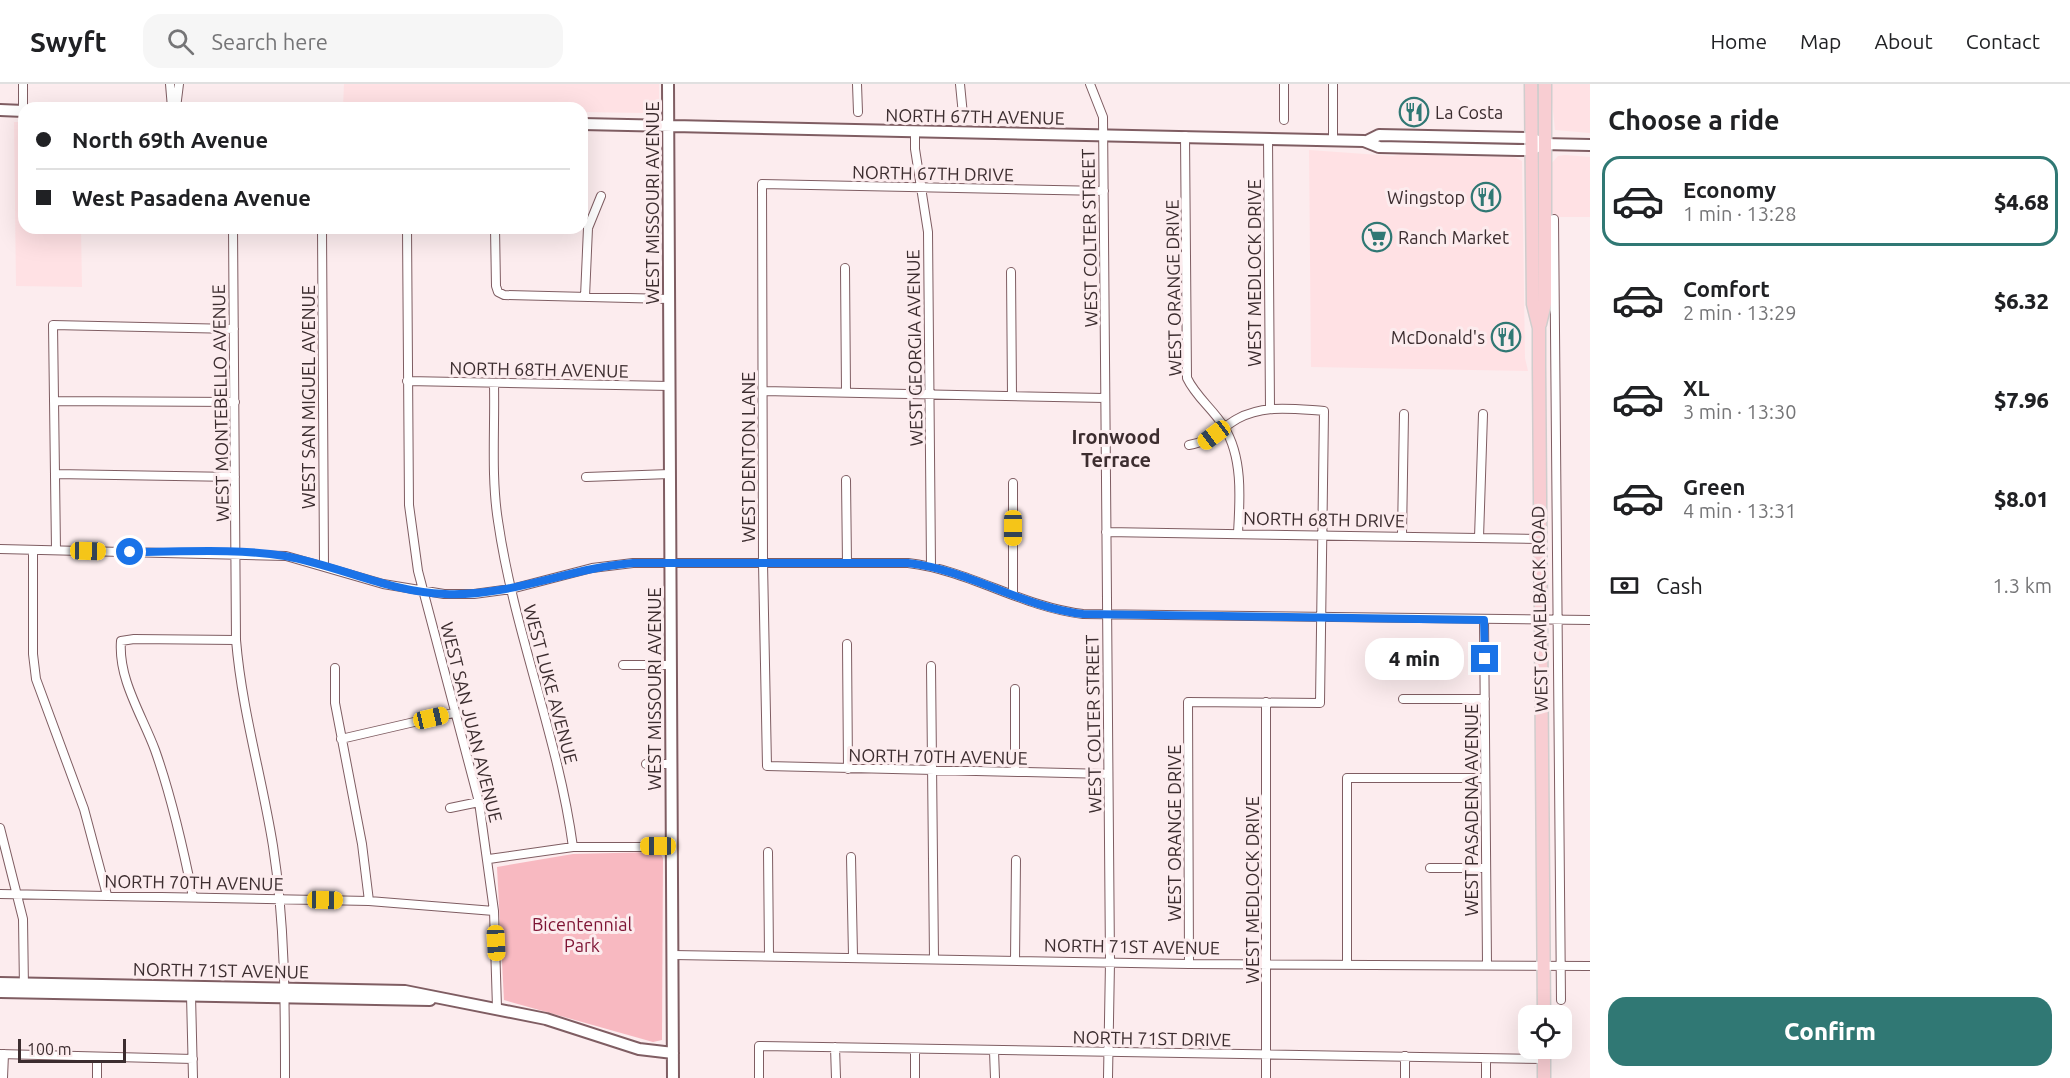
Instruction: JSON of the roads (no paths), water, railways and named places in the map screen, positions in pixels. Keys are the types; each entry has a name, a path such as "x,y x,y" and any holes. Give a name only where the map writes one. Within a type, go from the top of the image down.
{"main road":[{"name":"WEST CAMELBACK ROAD","path":"1532,84 1533,304 1539,328 1544,1005"},
{"name":"WEST CAMELBACK ROAD","path":"1539,328 1545,303 1543,144 1545,84"},
{"path":"1544,1059 1544,1078"}],"street":[{"path":"23,84 24,102"},
{"path":"170,84 173,102"},
{"path":"175,102 178,84"},
{"name":"WEST MISSOURI AVENUE","path":"668,84 673,1078"},
{"path":"857,84 858,112"},
{"path":"960,84 963,115"},
{"name":"WEST COLTER STREET","path":"1090,84 1101,107 1103,135 1110,962 1108,1078"},
{"path":"1284,84 1284,120"},
{"path":"1333,84 1333,140"},
{"path":"0,110 18,111"},
{"name":"NORTH 67TH AVENUE","path":"588,124 1367,141 1379,135 1590,145"},
{"name":"WEST GEORGIA AVENUE","path":"915,131 928,232 931,566"},
{"name":"WEST ORANGE DRIVE","path":"1185,136 1187,378 1193,390 1224,427 1236,457 1239,492 1238,533"},
{"name":"WEST MEDLOCK DRIVE","path":"1268,139 1270,408"},
{"name":"NORTH 67TH DRIVE","path":"762,184 1104,191"},
{"name":"WEST DENTON LANE","path":"762,184 763,563 767,766"},
{"path":"588,228 601,196"},
{"name":"WEST CAMELBACK ROAD","path":"1554,219 1560,1000"},
{"name":"WEST MONTEBELLO AVENUE","path":"233,234 236,640 239,683 273,844 281,899 285,993 285,1078"},
{"name":"WEST SAN MIGUEL AVENUE","path":"322,234 324,566"},
{"name":"WEST SAN JUAN AVENUE","path":"406,234 408,505 416,560 453,713 479,802 495,911 497,1008"},
{"path":"495,234 498,292 504,295 669,298"},
{"path":"585,297 588,234"},
{"path":"845,268 846,392"},
{"path":"1011,272 1012,396"},
{"path":"56,550 53,325 234,328"},
{"name":"NORTH 68TH AVENUE","path":"407,381 669,386"},
{"name":"WEST LUKE AVENUE","path":"494,384 495,497 511,589 556,760 573,847"},
{"path":"763,391 1106,398"},
{"path":"54,401 235,402"},
{"path":"1189,445 1203,443 1239,418 1270,408 1324,411 1320,703 1266,702"},
{"path":"1402,536 1404,414"},
{"path":"1479,538 1483,414"},
{"path":"55,474 236,477"},
{"path":"586,477 670,474"},
{"path":"846,480 847,563"},
{"path":"1013,483 1013,595"},
{"name":"NORTH 68TH DRIVE","path":"1106,532 1540,538"},
{"path":"0,549 285,556 383,584 424,592 474,594 511,589 614,564 847,563 931,566 975,579 1057,610 1107,615 1590,620"},
{"path":"33,550 33,654 36,679 84,809 106,895"},
{"name":"WEST PASADENA AVENUE","path":"1484,620 1487,964"},
{"path":"193,897 170,798 123,672 120,657 121,641 134,639 236,640"},
{"path":"847,644 848,769"},
{"path":"623,665 671,665"},
{"path":"931,666 934,959"},
{"path":"334,668 335,703 362,844 369,901"},
{"path":"1015,689 1015,772"},
{"path":"1403,699 1485,699"},
{"name":"WEST ORANGE DRIVE","path":"1190,964 1188,702 1266,702"},
{"name":"WEST MEDLOCK DRIVE","path":"1266,702 1268,963 1266,1078"},
{"path":"341,739 453,713"},
{"path":"646,764 671,764"},
{"name":"NORTH 70TH AVENUE","path":"767,766 932,772 1108,774"},
{"path":"1347,964 1347,778 1485,778"},
{"path":"450,808 479,802"},
{"path":"0,828 23,919 24,988"},
{"path":"489,860 573,847 672,847"},
{"path":"768,852 769,955"},
{"path":"851,857 853,956"},
{"path":"1015,961 1016,860"},
{"path":"1430,868 1486,868"},
{"name":"NORTH 70TH AVENUE","path":"0,894 369,901 495,911"},
{"name":"NORTH 71ST AVENUE","path":"673,955 853,956 1190,964 1590,966"},
{"name":"NORTH 71ST AVENUE","path":"0,983 24,988"},
{"name":"NORTH 71ST AVENUE","path":"0,992 24,988 285,993 405,991 546,1019 639,1049 673,1053"},
{"path":"191,991 192,1078"},
{"name":"NORTH 71ST DRIVE","path":"759,1078 759,1047 1486,1059 1518,1056"},
{"path":"836,1047 836,1078"},
{"path":"915,1049 915,1078"},
{"path":"994,1051 995,1078"},
{"path":"3,1078 2,1054 193,1059"},
{"path":"1405,1056 1405,1078"},
{"path":"97,1078 98,1057"},
{"path":"1486,1059 1486,1078"}],"place":[{"name":"La Costa","path":"1414,112"},
{"name":"Wingstop","path":"1486,197"},
{"name":"Ranch Market","path":"1377,237"},
{"name":"McDonald's","path":"1506,337"}],"district":[{"name":"Ironwood Terrace","path":"1116,448"}],"park label":[{"name":"Bicentennial Park","path":"582,934"}]}
